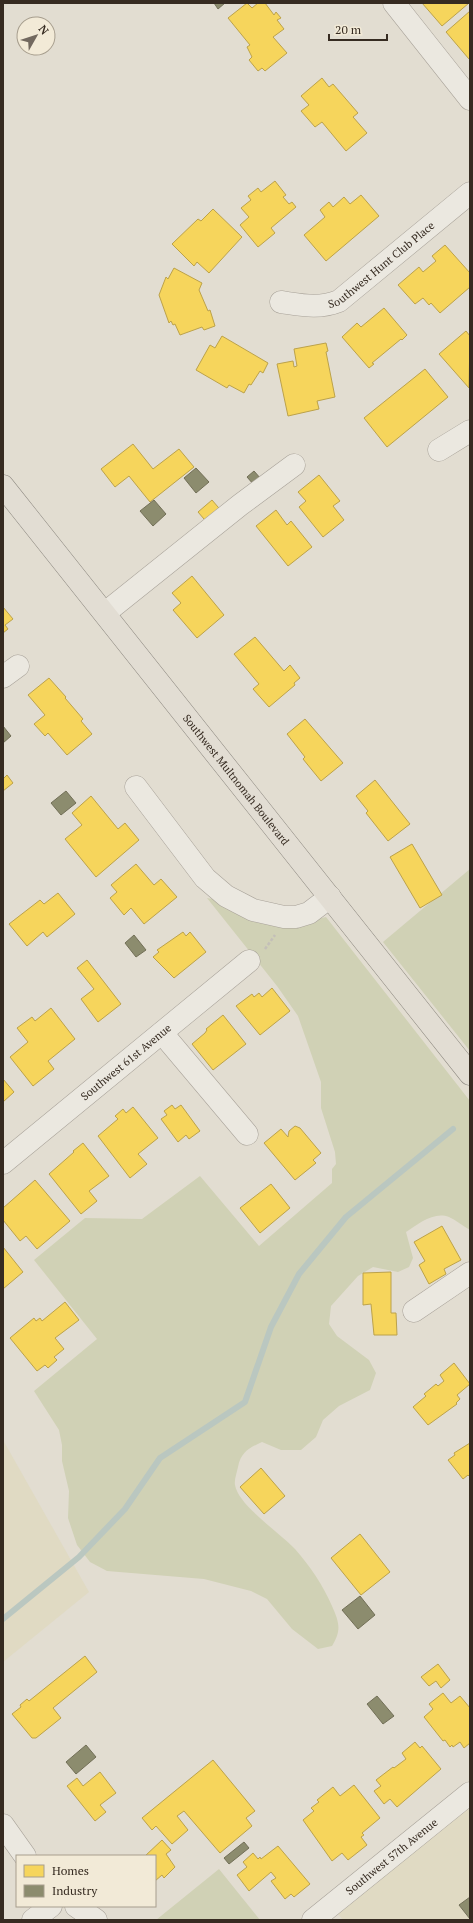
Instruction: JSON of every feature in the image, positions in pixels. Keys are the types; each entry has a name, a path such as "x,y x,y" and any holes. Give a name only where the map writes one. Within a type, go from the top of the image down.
{"main road":[{"name":"Southwest Multnomah Boulevard","path":"3,486 470,1074"}],"street":[{"path":"394,3 469,94"},
{"name":"Southwest Hunt Club Place","path":"281,302 314,307 327,306 339,301 470,193"},
{"path":"439,450 470,431"},
{"path":"105,613 240,505 294,465"},
{"path":"136,787 201,873 213,886 226,896 253,910 284,917 303,916 330,897"},
{"name":"Southwest 61st Avenue","path":"3,1163 255,956"},
{"path":"162,1033 247,1134"},
{"path":"414,1311 470,1272"},
{"name":"Southwest 57th Avenue","path":"312,1920 470,1793"},
{"path":"3,1825 24,1855"},
{"path":"33,1920 49,1907"},
{"path":"77,1907 96,1920"}],"path":[{"path":"255,956 274,938 284,917"}],"shaded area":[{"path":"3,1440 89,1592 3,1662"},
{"path":"470,1806 470,1920 343,1920 338,1914"}],"green space":[{"path":"470,869 470,1051 383,942"},
{"path":"207,898 223,901 296,924 326,917 470,1101 470,1230 449,1217 438,1216 426,1219 406,1232 413,1258 409,1267 398,1272 373,1267 358,1276 331,1306 329,1324 337,1336 369,1360 376,1373 370,1390 339,1406 323,1420 316,1437 301,1450 281,1450 262,1442 246,1451 239,1462 235,1481 238,1493 261,1519 301,1555 320,1583 338,1621 338,1631 332,1646 318,1649 292,1629 267,1599 251,1591 204,1579 107,1571 90,1562 77,1545 68,1518 69,1491 62,1461 62,1445 59,1430 34,1391 97,1339 34,1260 85,1218 142,1219 200,1176 259,1246 332,1183 332,1169 336,1164 335,1152 321,1108 321,1082 298,1016 277,986"},
{"path":"219,1869 260,1920 156,1920"}],"building: Homes":[{"path":"247,3 252,8 258,3 265,3 274,15 276,12 281,18 277,20 284,29 273,37 287,53 265,71 262,68 258,71 249,60 252,57 247,47 250,45 228,18"},
{"path":"422,3 469,3 442,26"},
{"path":"470,11 470,58 469,59 446,32"},
{"path":"322,78 329,87 333,84 358,113 353,117 367,133 346,151 322,122 315,127 301,111 309,105 301,96"},
{"path":"275,181 286,195 283,197 289,204 292,202 296,207 271,228 275,233 258,247 240,225 249,217 241,208 251,200 248,196 258,188 261,192"},
{"path":"361,195 379,216 326,261 304,235 325,217 320,210 329,202 333,207 344,197 350,204"},
{"path":"213,209 242,237 209,273 197,262 194,266 172,244 198,219 201,221"},
{"path":"445,245 470,273 470,287 440,313 431,303 429,305 423,298 415,304 398,285 419,267 423,272 436,261 432,256"},
{"path":"174,268 202,283 199,290 208,311 210,310 215,326 204,330 202,327 180,335 175,324 173,325 171,321 169,323 159,295 166,277 168,279"},
{"path":"384,308 407,335 372,363 374,364 369,368 342,337 357,323 361,327"},
{"path":"466,331 470,336 469,388 439,354"},
{"path":"222,336 268,363 263,373 260,371 251,385 249,384 244,393 229,385 227,388 196,370 210,345 215,348"},
{"path":"326,343 328,351 326,352 335,397 317,401 319,409 288,416 277,364 293,361 294,367 297,366 294,349"},
{"path":"425,369 448,397 387,447 364,418"},
{"path":"133,444 153,469 179,449 194,467 150,502 129,476 115,487 101,469"},
{"path":"319,475 340,501 333,506 344,520 323,537 299,507 306,501 298,492"},
{"path":"212,500 224,514 210,526 198,512"},
{"path":"276,510 287,525 291,521 312,547 288,566 256,526"},
{"path":"192,576 224,615 197,638 173,610 181,603 172,593"},
{"path":"3,607 13,619 5,625 8,629 3,633"},
{"path":"255,637 284,671 290,665 300,678 294,683 295,685 269,707 253,689 259,684 234,654"},
{"path":"49,678 83,719 81,721 92,734 67,755 48,733 45,736 34,724 45,715 28,695"},
{"path":"305,719 343,763 321,781 303,759 305,757 287,734"},
{"path":"7,775 13,783 3,791 3,779"},
{"path":"375,780 410,824 388,841 366,813 368,811 356,796"},
{"path":"91,796 118,829 125,823 139,840 96,877 65,839 82,825 72,813"},
{"path":"412,844 442,895 420,908 390,857"},
{"path":"136,864 154,885 161,879 177,897 144,924 131,908 124,915 110,898 117,892 111,885"},
{"path":"58,893 75,914 47,937 43,932 27,946 9,924 40,900 44,904"},
{"path":"183,932 186,936 190,932 206,952 174,978 153,957 159,952 157,950"},
{"path":"87,960 121,1004 98,1022 81,999 94,989 77,968"},
{"path":"272,988 290,1011 260,1035 236,1006 252,994 254,997 259,993 262,997"},
{"path":"51,1008 75,1039 48,1061 54,1069 33,1086 10,1057 28,1042 17,1028 32,1017 35,1021"},
{"path":"223,1015 246,1044 213,1070 192,1044 205,1033 207,1030 206,1029"},
{"path":"3,1079 14,1092 3,1102"},
{"path":"172,1105 175,1109 181,1105 200,1131 189,1139 186,1135 178,1142 161,1119 167,1115 164,1111"},
{"path":"133,1107 158,1138 138,1154 147,1164 130,1178 98,1136 118,1119 115,1116 123,1109 126,1113"},
{"path":"295,1126 300,1128 321,1153 313,1160 316,1163 295,1180 264,1143 281,1129 288,1137 289,1131"},
{"path":"83,1143 109,1176 89,1191 97,1201 81,1214 49,1174"},
{"path":"35,1180 70,1221 37,1249 26,1236 20,1241 3,1220 3,1208"},
{"path":"271,1184 290,1208 260,1233 240,1208"},
{"path":"442,1226 461,1260 444,1269 446,1274 429,1284 419,1265 425,1261 414,1242"},
{"path":"3,1247 23,1272 3,1289"},
{"path":"391,1272 391,1313 396,1313 397,1335 374,1335 371,1304 363,1305 363,1273"},
{"path":"65,1302 79,1320 55,1338 64,1349 54,1357 57,1360 48,1368 45,1365 37,1371 10,1338 34,1318 36,1321 40,1318 42,1321"},
{"path":"454,1363 470,1384 457,1395 460,1399 456,1403 457,1404 428,1425 413,1407 426,1396 424,1394 436,1384 438,1386 444,1381 440,1375"},
{"path":"470,1443 470,1477 468,1475 463,1479 448,1460 455,1455 454,1453"},
{"path":"261,1468 285,1496 264,1514 240,1487"},
{"path":"360,1534 390,1572 361,1595 331,1558"},
{"path":"85,1656 97,1672 53,1708 61,1718 36,1738 32,1738 12,1714 21,1707 20,1705 27,1699 29,1701"},
{"path":"438,1664 450,1680 441,1688 436,1681 429,1686 421,1677"},
{"path":"443,1693 451,1703 460,1696 470,1708 470,1743 464,1748 460,1742 453,1747 452,1745 450,1747 445,1740 443,1741 424,1717 433,1709 429,1704"},
{"path":"415,1742 420,1748 422,1746 441,1769 397,1807 390,1799 384,1804 374,1791 381,1786 376,1780 406,1759 402,1753"},
{"path":"213,1760 255,1811 246,1818 252,1826 220,1853 184,1811 177,1816 188,1830 172,1844 156,1826 152,1830 142,1818"},
{"path":"100,1772 116,1793 100,1805 106,1812 95,1821 67,1786 77,1778 83,1786"},
{"path":"354,1785 380,1818 362,1833 364,1835 361,1837 367,1845 348,1860 342,1853 332,1861 303,1820 314,1811 311,1808 319,1802 317,1800 333,1787 340,1796"},
{"path":"162,1840 171,1850 166,1854 175,1867 164,1878 162,1875 156,1880 156,1855 146,1855"},
{"path":"278,1846 310,1884 294,1897 291,1894 285,1899 271,1881 276,1878 271,1872 249,1891 237,1875 247,1867 243,1862 253,1853 258,1859 260,1857 261,1859"}],"building: Industry":[{"path":"214,3 225,3 218,9"},
{"path":"196,468 209,482 196,493 184,478"},
{"path":"254,471 261,479 254,485 247,477"},
{"path":"154,500 166,514 153,526 140,511"},
{"path":"3,726 11,736 3,743"},
{"path":"66,791 76,803 61,815 51,803"},
{"path":"134,935 146,950 136,957 125,943"},
{"path":"360,1596 375,1615 358,1629 342,1610"},
{"path":"377,1696 394,1716 383,1724 367,1704"},
{"path":"86,1745 96,1757 76,1774 66,1762"},
{"path":"244,1842 249,1848 229,1864 224,1858"},
{"path":"470,1897 470,1919 459,1905"}],"waterway":[{"path":"3,1619 79,1557 125,1509 160,1458 245,1402 271,1327 299,1274 346,1217 453,1129"}]}
